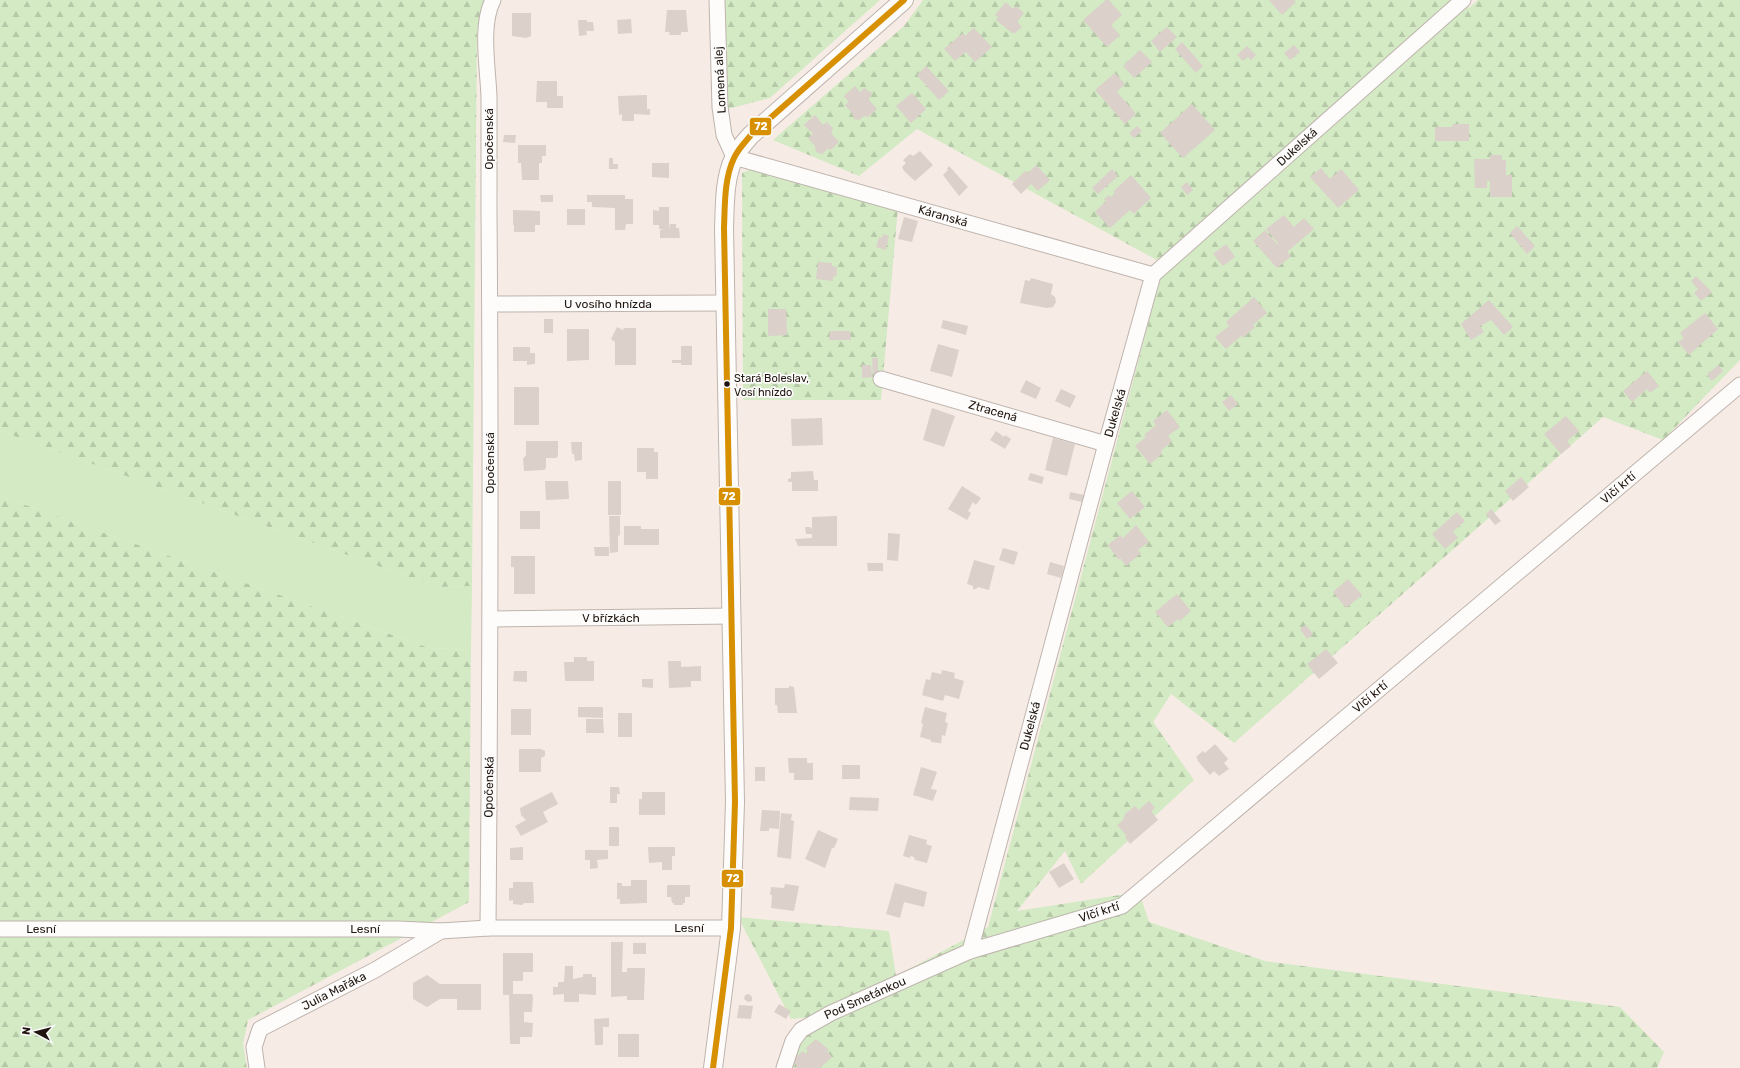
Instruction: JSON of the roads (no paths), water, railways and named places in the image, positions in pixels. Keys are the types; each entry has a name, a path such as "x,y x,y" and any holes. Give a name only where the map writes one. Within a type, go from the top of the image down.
{"street":[{"name":"Opočenská","path":"488,928 491,619 489,94 486,42 487,11 493,0"},
{"name":"Lomená alej","path":"717,0 720,107 724,135 734,158"},
{"path":"713,1068 731,928 736,802 725,303 725,195 734,158 751,135 904,0"},
{"name":"Dukelská","path":"970,951 1106,444 1153,275 1463,0"},
{"name":"Káranská","path":"734,158 1153,275"},
{"name":"U vosího hnízda","path":"490,304 725,303"},
{"name":"Ztracená","path":"881,379 1106,444"},
{"name":"Vlčí krtí","path":"970,951 1122,906 1740,385"},
{"name":"V břízkách","path":"491,619 732,616"},
{"name":"Lesní","path":"0,929 398,929 442,931 488,928 731,928"},
{"path":"398,929 402,942 400,954"},
{"name":"Julia Mařáka","path":"256,1068 254,1047 260,1030 375,970 400,954 442,931"},
{"name":"Pod Smetánkou","path":"784,1068 793,1041 801,1030 811,1023 970,951"}],"place":[{"name":"Stará Boleslav, Vosí hnízdo","path":"727,384"}]}
